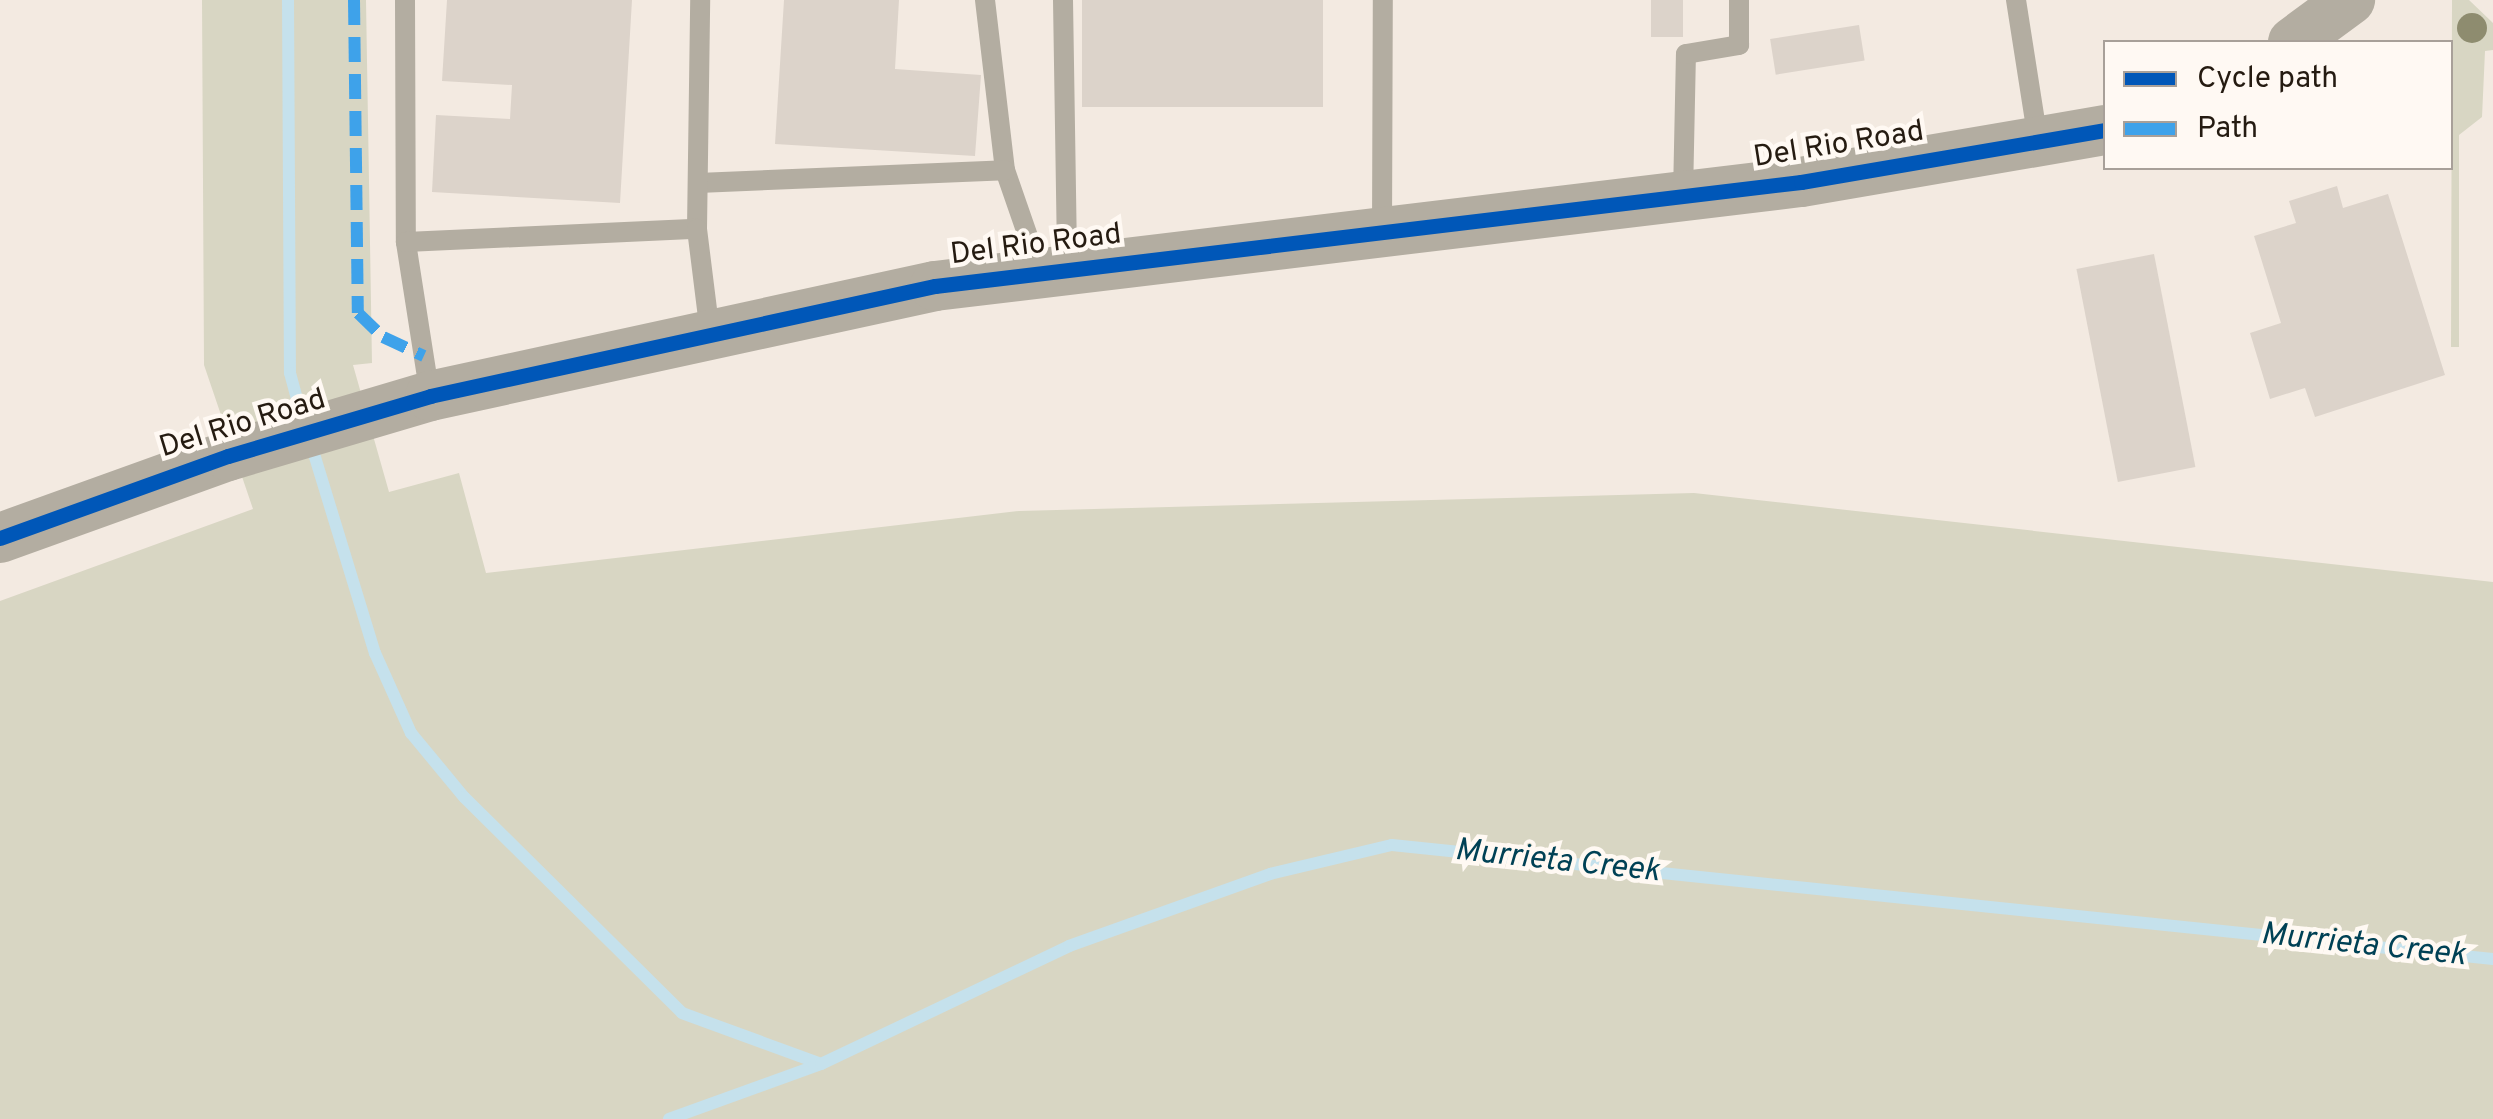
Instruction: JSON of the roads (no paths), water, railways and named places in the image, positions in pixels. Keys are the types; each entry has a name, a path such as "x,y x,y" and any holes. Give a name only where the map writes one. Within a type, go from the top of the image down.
{"street":[{"path":"2295,40 2350,0"},
{"name":"Del Rio Road","path":"0,538 228,456 430,396 934,286 1683,196 2103,131"}],"lane":[{"path":"405,0 406,242 430,396"},
{"path":"700,0 696,229 710,335"},
{"path":"985,0 1006,170 1054,271"},
{"path":"1054,271 1063,0"},
{"path":"1382,232 1383,0"},
{"path":"1683,196 1686,54 1738,46 1739,0"},
{"path":"2016,0 2038,142"},
{"path":"698,183 1006,170"},
{"path":"406,242 696,229"}],"waterway":[{"path":"288,0 290,373 304,425"},
{"path":"311,444 375,653 411,733 464,797 682,1013 821,1064"},
{"name":"Murrieta Creek","path":"669,1119 821,1064 1069,946 1270,874 1392,845 2493,959"}]}
